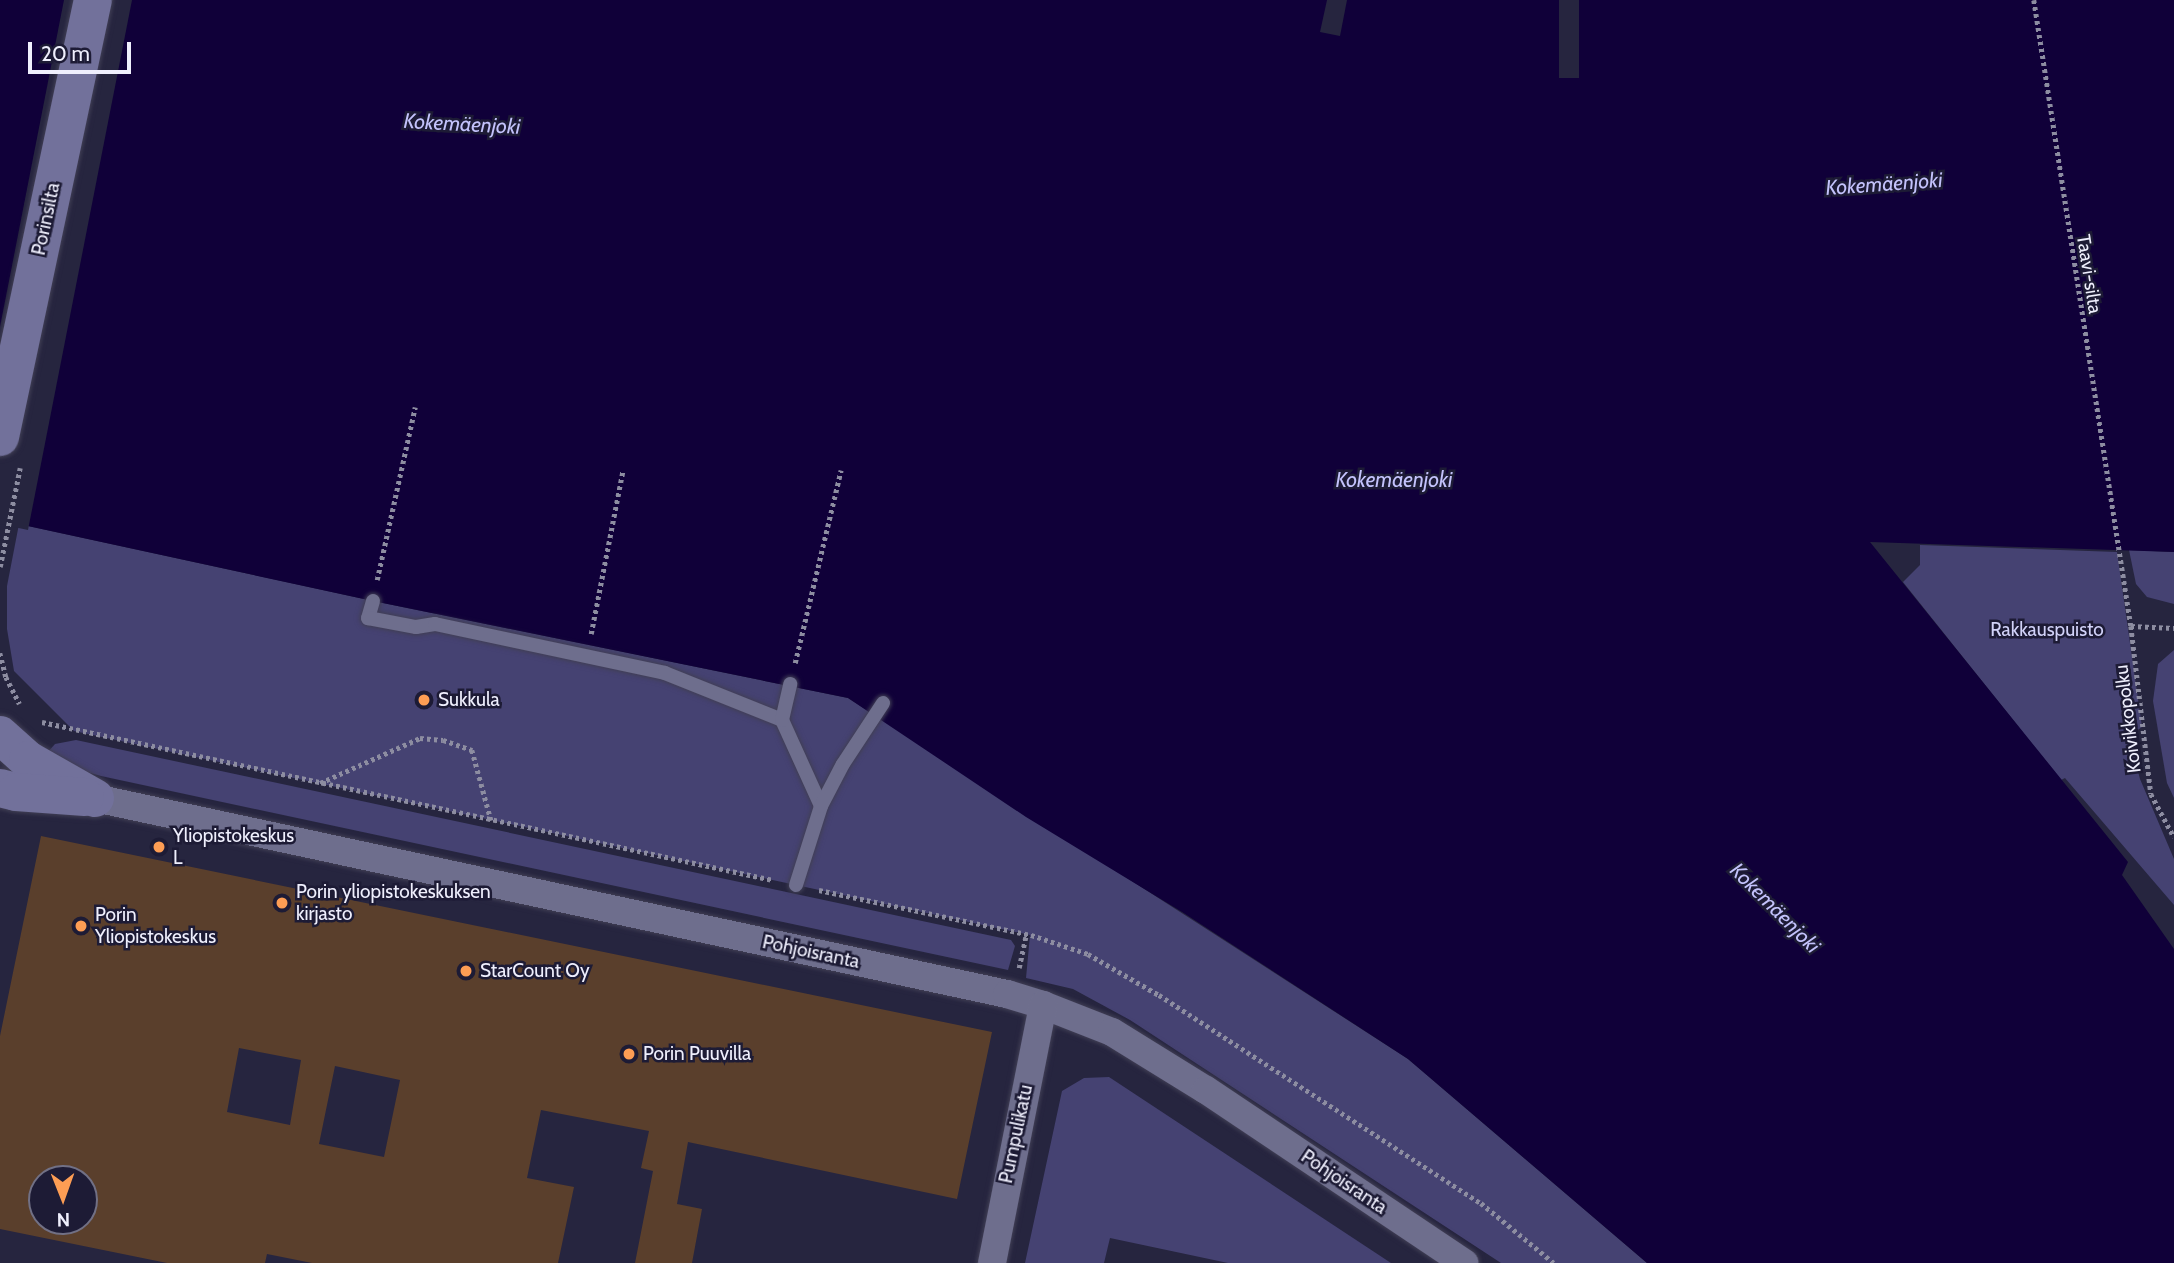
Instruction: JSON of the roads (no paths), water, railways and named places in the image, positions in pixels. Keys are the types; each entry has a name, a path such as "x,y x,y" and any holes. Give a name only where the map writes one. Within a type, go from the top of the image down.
{"main road":[{"name":"Porinsilta","path":"0,437 93,0"},
{"name":"Pohjoisranta","path":"0,736 28,760 95,798"},
{"name":"Pohjoisranta","path":"0,788 16,792 95,798"}],"street":[{"name":"Pohjoisranta","path":"95,798 980,988 1043,1005 1124,1040 1206,1090 1464,1263"},
{"name":"Pumpulikatu","path":"992,1263 1043,1005"}],"lane":[{"path":"373,601 368,618 416,627 435,624 587,651 665,673 782,720"},
{"path":"790,684 782,720 821,806"},
{"path":"796,885 821,806 843,764 883,703"}],"water":[{"name":"Kokemäenjoki","path":"0,0 2174,0 2174,552 1870,542 2128,862 2122,875 2174,949 2174,1263 1647,1263 1408,1059 1182,912 1026,817 848,698 373,601 0,520"}],"place":[{"name":"Sukkula","path":"424,700"},
{"name":"Yliopistokeskus L","path":"159,847"},
{"name":"Porin yliopistokeskuksen kirjasto","path":"282,903"},
{"name":"Porin Yliopistokeskus","path":"81,926"},
{"name":"StarCount Oy","path":"466,971"},
{"name":"Porin Puuvilla","path":"629,1054"}],"park label":[{"name":"Rakkauspuisto","path":"2047,630"}]}
